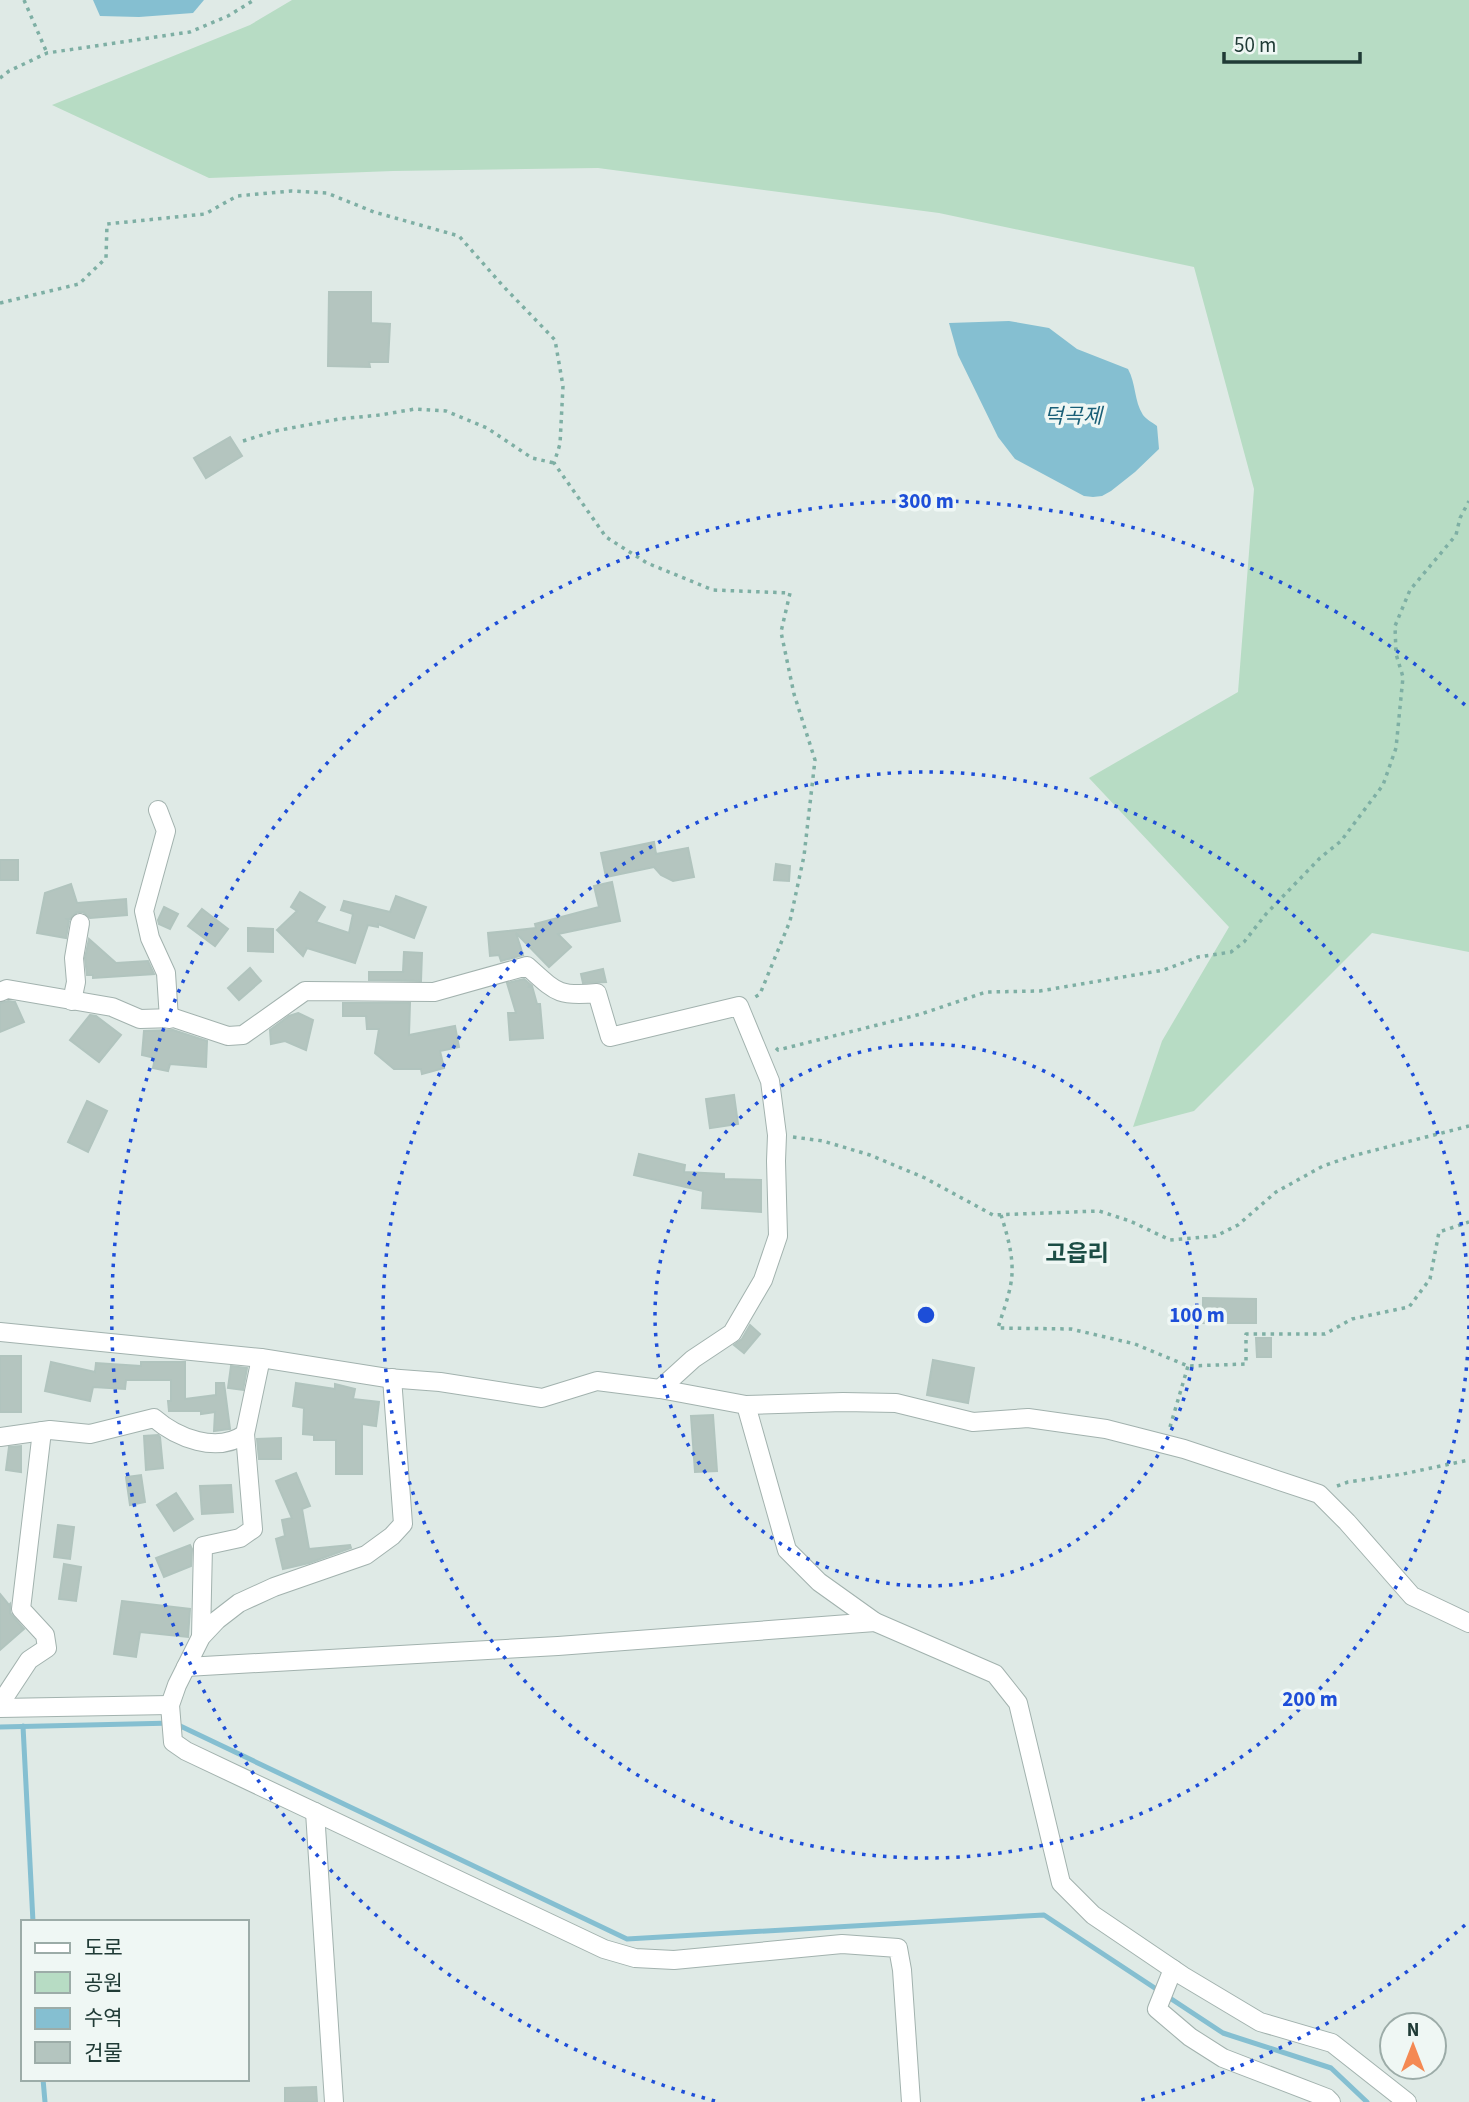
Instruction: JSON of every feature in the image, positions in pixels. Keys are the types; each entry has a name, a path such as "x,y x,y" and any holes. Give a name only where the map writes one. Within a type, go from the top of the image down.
{"street":[{"path":"158,810 166,831 144,911 150,938 166,973 169,1018"},
{"path":"72,1001 76,982 74,958 80,923"},
{"path":"0,992 7,989 112,1007 140,1018 169,1018 228,1036 243,1035 304,992 435,992 527,967 552,989 571,996 597,993 610,1037 739,1006 770,1081 777,1135 778,1236 763,1280 732,1333 693,1359 660,1389"},
{"path":"0,1332 261,1358 542,1398 597,1381 660,1389 746,1405 896,1403 973,1422 1028,1418 1106,1429 1165,1444 1319,1494 1412,1596 1469,1623"},
{"path":"201,1637 203,1545 240,1538 253,1529 245,1434 261,1358"},
{"path":"393,1378 403,1524 393,1536 366,1555 274,1587 239,1603 217,1619 201,1637 170,1705 173,1742 186,1751 604,1949 635,1958 674,1960 842,1944 898,1948 902,1969 911,2102"},
{"path":"746,1405 787,1550 819,1582 875,1622 995,1674 1018,1703 1061,1883 1093,1915 1172,1969 1260,2022 1332,2043 1407,2102"},
{"path":"0,1437 50,1430 90,1434 154,1418 169,1431 208,1444 237,1440 245,1434"},
{"path":"0,1706 29,1660 47,1647 46,1635 21,1609 42,1431"},
{"path":"186,1667 558,1646 875,1622"},
{"path":"0,1706 170,1705"},
{"path":"315,1812 334,2102"},
{"path":"1172,1969 1157,2009 1190,2037 1223,2058 1327,2098 1331,2102"}],"path":[{"path":"24,0 47,53"},
{"path":"0,78 47,53 190,32 228,16 254,0"},
{"path":"0,303 79,284 106,258 107,224 205,214 237,196 291,191 327,193 374,212 459,236 555,340 563,386 560,444 554,463"},
{"path":"243,441 275,431 339,419 415,408 446,411 487,428 532,458 554,463 606,537 647,563 713,590 790,593 780,632 794,694 815,760 804,856 790,921 760,994 739,1006"},
{"path":"770,1042 778,1051 921,1014 986,992 1040,992 1164,970 1198,957 1231,952 1244,942 1266,914 1320,858 1341,841 1383,785 1396,748 1403,677 1396,654 1395,625 1410,590 1456,535 1460,518 1469,501"},
{"path":"777,1135 822,1141 870,1155 925,1178 993,1215 1099,1212 1130,1221 1170,1240 1216,1236 1238,1225 1276,1192 1323,1166 1469,1126"},
{"path":"1001,1215 1010,1244 1012,1275 998,1328 1071,1329 1135,1344 1188,1366 1246,1364 1246,1334 1325,1334 1352,1320 1409,1307 1430,1279 1439,1232 1469,1222"},
{"path":"1165,1444 1188,1366"},
{"path":"1319,1494 1348,1482 1404,1474 1469,1460"}],"green space":[{"path":"292,0 1469,0 1469,952 1372,933 1194,1111 1133,1127 1162,1041 1229,927 1089,778 1238,692 1254,489 1194,267 939,213 598,168 393,171 209,178 52,105 250,25"}],"water":[{"path":"93,0 204,0 193,13 139,17 100,16"},
{"name":"덕곡제","path":"1009,321 1049,328 1077,349 1128,369 1140,410 1157,426 1159,449 1111,491 1102,496 1084,496 1015,459 998,437 958,355 949,323"}],"building":[{"path":"329,292 371,292 371,323 390,324 388,362 369,362 370,367 328,366"},
{"path":"230,437 242,456 206,478 194,458"},
{"path":"654,842 656,854 688,848 694,877 673,881 661,875 654,867 606,877 601,853"},
{"path":"0,860 18,860 18,880 0,880"},
{"path":"776,864 790,866 789,881 774,880"},
{"path":"612,882 620,921 558,934 571,947 549,967 516,933 523,955 501,961 499,955 490,956 488,933 536,928 535,924 599,907 594,886"},
{"path":"71,884 77,903 126,899 127,915 90,918 83,912 77,912 67,919 69,921 66,938 37,933 45,893"},
{"path":"300,892 325,907 316,922 349,933 353,914 341,910 344,901 390,912 396,896 426,907 414,938 378,924 378,927 368,925 355,963 307,948 303,956 277,930 297,911 291,907"},
{"path":"164,907 178,914 170,929 159,924"},
{"path":"202,909 228,929 215,946 188,926"},
{"path":"248,928 273,929 273,952 248,951"},
{"path":"89,939 116,963 148,961 154,974 93,978 93,975 87,975 85,958"},
{"path":"404,952 422,953 421,981 369,980 369,972 403,972"},
{"path":"250,968 261,981 239,1000 228,988"},
{"path":"603,969 606,982 583,983 581,974"},
{"path":"524,979 531,985 528,987 532,986 537,1004 540,1004 543,1038 510,1040 508,1013 516,1013 507,983"},
{"path":"15,1002 24,1022 0,1032 0,1003"},
{"path":"343,1003 410,1003 409,1035 455,1026 459,1047 440,1051 444,1068 422,1074 421,1069 394,1069 375,1053 379,1029 367,1029 366,1016 343,1016"},
{"path":"298,1013 313,1020 306,1050 285,1041 271,1044 270,1030 289,1016"},
{"path":"90,1015 96,1016 121,1035 99,1062 70,1040"},
{"path":"173,1030 207,1041 206,1067 170,1064 168,1071 153,1068 155,1058 142,1055 144,1031"},
{"path":"734,1095 738,1124 710,1128 706,1099"},
{"path":"87,1101 107,1111 88,1152 68,1142"},
{"path":"639,1154 685,1165 684,1172 724,1174 724,1179 761,1180 761,1212 702,1208 703,1191 634,1175"},
{"path":"1203,1298 1256,1299 1256,1323 1203,1323"},
{"path":"750,1325 760,1334 744,1353 734,1345 742,1339"},
{"path":"1256,1338 1271,1338 1271,1357 1257,1357"},
{"path":"0,1356 21,1356 21,1412 0,1412"},
{"path":"933,1360 974,1368 968,1403 927,1395"},
{"path":"51,1362 95,1372 96,1363 141,1366 141,1362 185,1362 185,1399 216,1395 216,1383 224,1383 230,1429 214,1431 215,1412 201,1414 201,1411 169,1411 171,1380 126,1380 125,1389 93,1387 90,1401 45,1391"},
{"path":"231,1366 247,1368 243,1390 228,1388"},
{"path":"296,1383 335,1389 335,1384 355,1389 353,1399 379,1402 376,1426 362,1424 362,1474 336,1474 336,1440 314,1440 314,1435 303,1434 304,1408 293,1406"},
{"path":"713,1415 717,1471 695,1472 691,1416"},
{"path":"158,1435 163,1468 146,1470 144,1436"},
{"path":"281,1438 281,1459 259,1459 257,1439"},
{"path":"21,1446 21,1472 6,1470 9,1447"},
{"path":"296,1473 310,1506 302,1509 309,1549 350,1545 351,1548 283,1569 276,1539 285,1536 282,1520 292,1518 276,1481"},
{"path":"141,1475 145,1502 130,1505 126,1477"},
{"path":"231,1485 233,1512 202,1514 200,1486"},
{"path":"176,1493 193,1519 174,1531 157,1505"},
{"path":"58,1525 74,1527 70,1559 54,1557"},
{"path":"190,1545 191,1566 164,1577 156,1558"},
{"path":"64,1564 81,1567 76,1601 59,1599"},
{"path":"0,1594 10,1604 10,1613 24,1629 0,1650"},
{"path":"122,1601 190,1609 188,1637 140,1632 136,1657 114,1654"},
{"path":"316,2087 317,2102 285,2102 285,2088"}],"waterway":[{"path":"0,1727 174,1723 627,1939 1044,1915 1223,2033 1331,2068 1367,2102"},
{"path":"23,1726 33,1920"},
{"path":"43,2081 45,2102"}],"district":[{"name":"고읍리","path":"1077,1253"}]}
